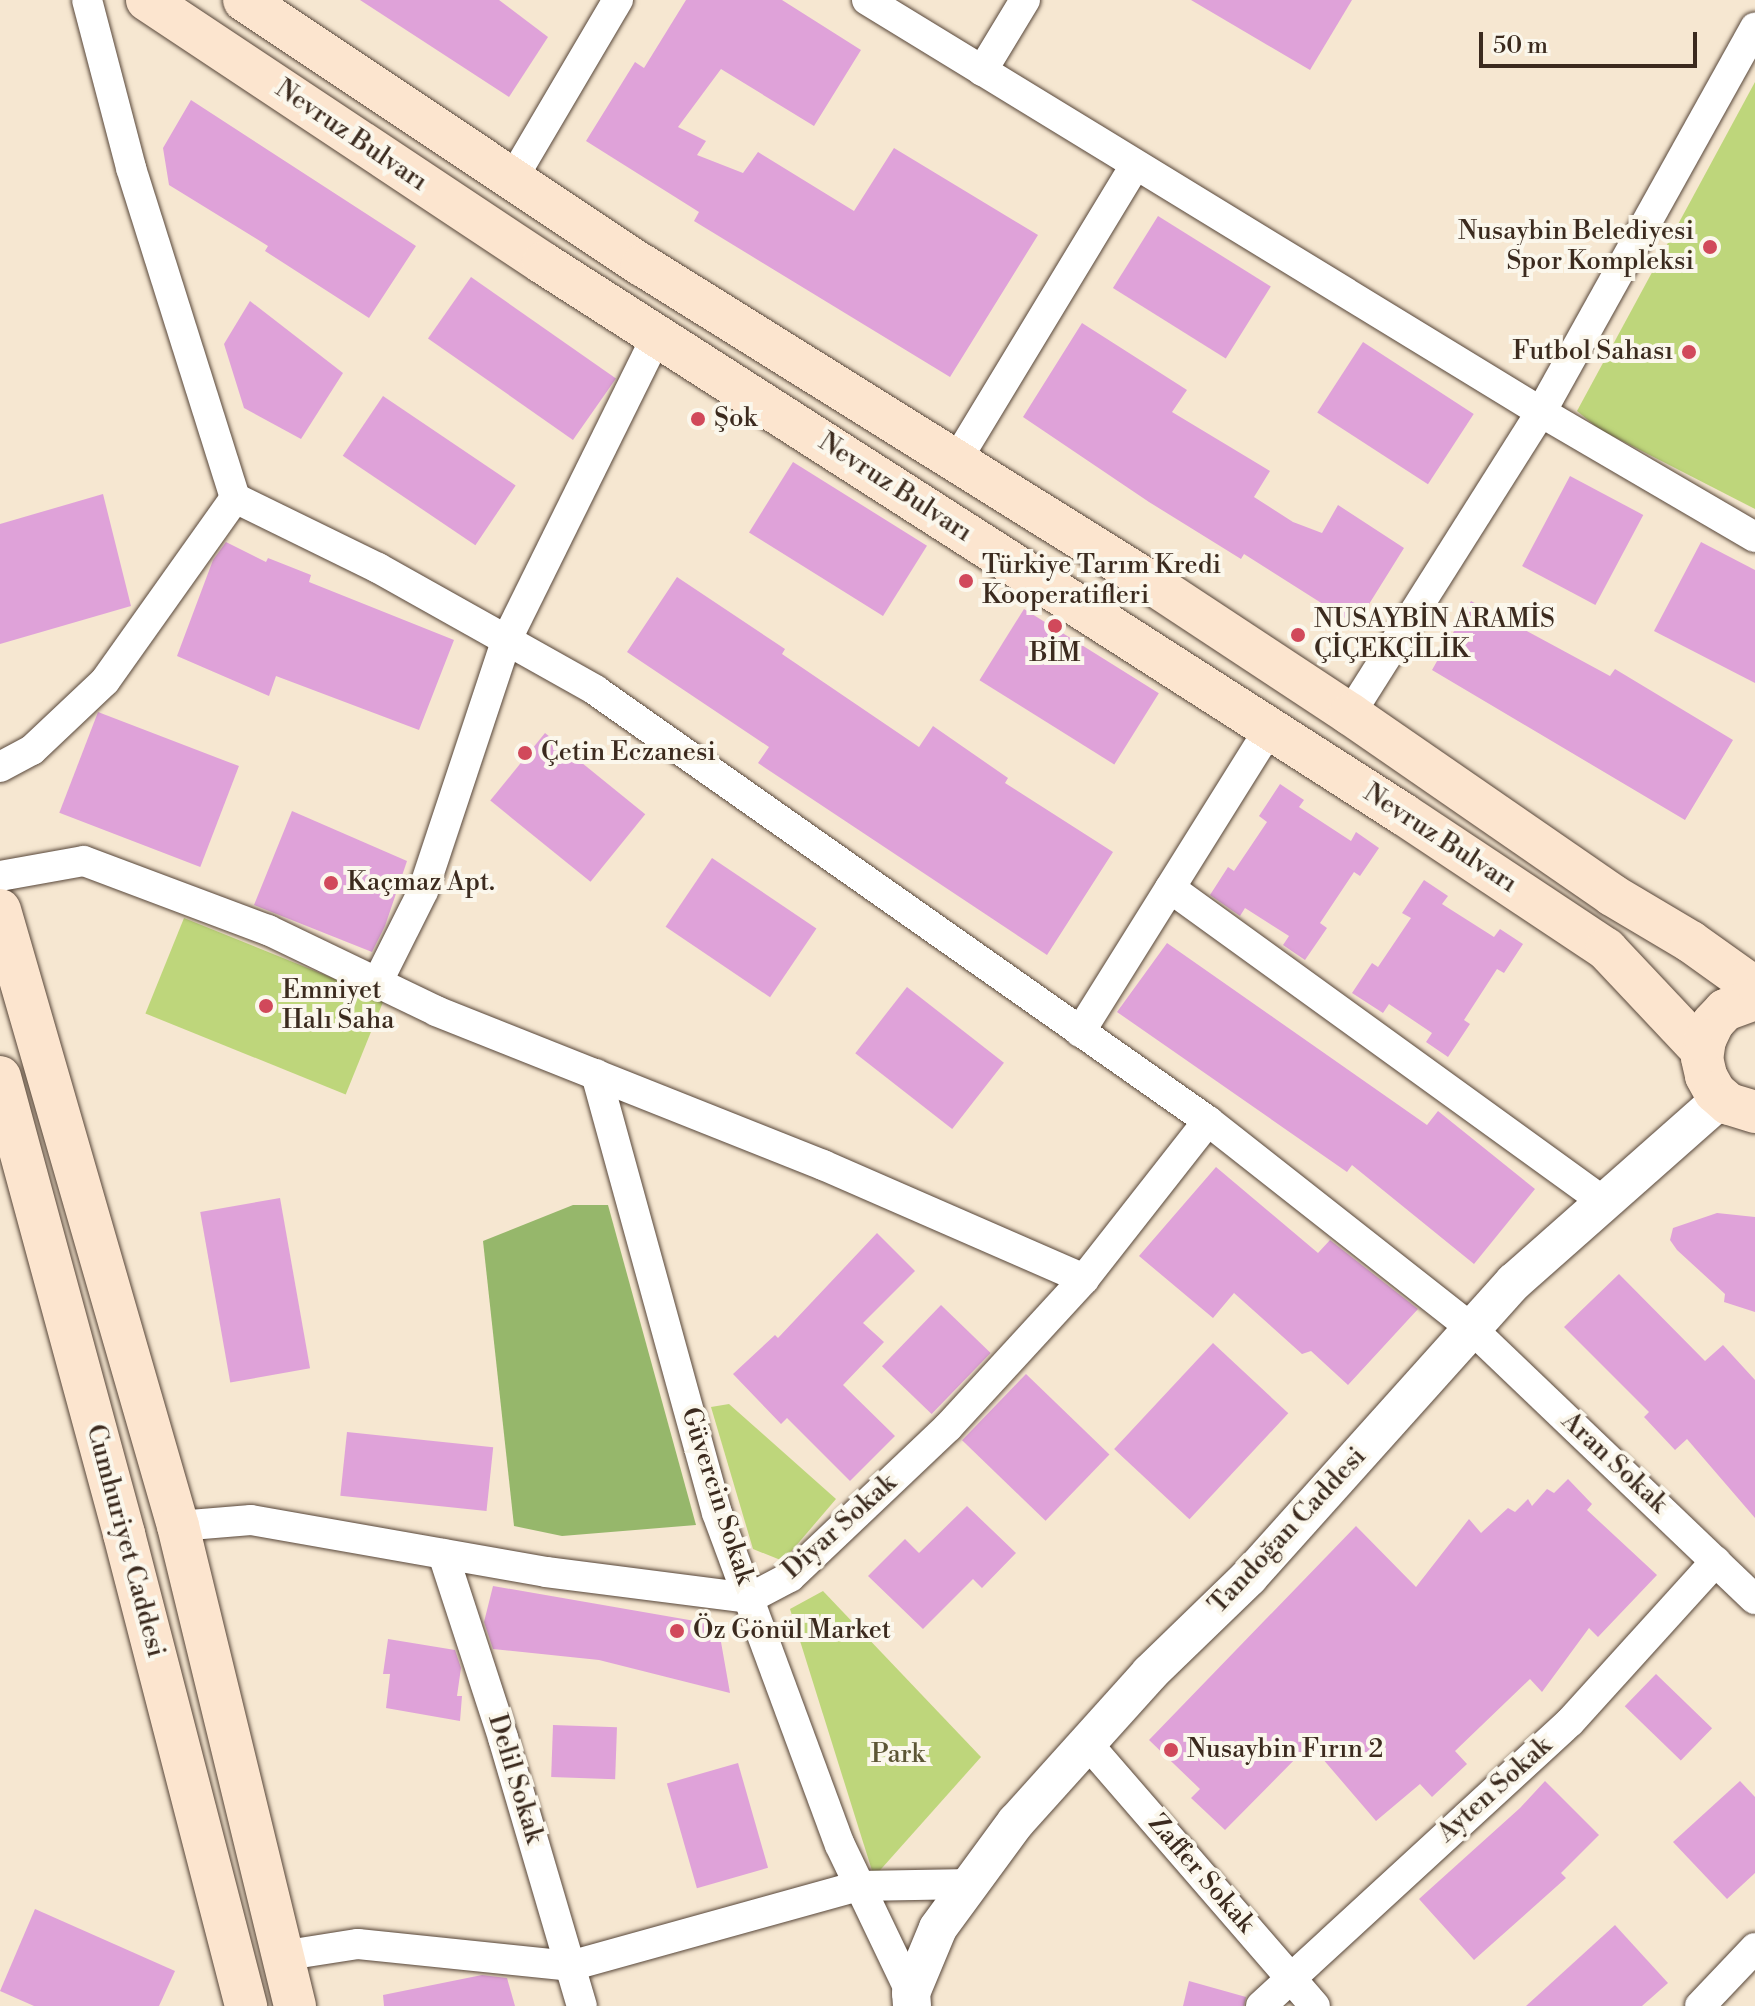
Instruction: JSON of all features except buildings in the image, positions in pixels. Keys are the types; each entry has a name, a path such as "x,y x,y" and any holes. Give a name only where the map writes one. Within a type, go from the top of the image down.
{"main road":[{"name":"Nevruz Bulvarı","path":"147,0 657,336 1270,728 1606,949 1703,1052"},
{"name":"Nevruz Bulvarı","path":"244,0 642,265 956,461 1350,714 1612,895 1691,942 1747,982 1755,992"},
{"path":"0,910 178,1526 295,2006"},
{"path":"1744,1111 1706,1076 1703,1052 1713,1023 1725,1010 1755,999"},
{"name":"Cumhuriyet Caddesi","path":"0,1077 120,1519 246,2006"}],"street":[{"path":"0,767 32,750 105,681 235,498 131,168 87,0"},
{"path":"513,178 618,0"},
{"path":"867,0 1541,412 1755,537"},
{"path":"982,71 1025,0"},
{"path":"1350,714 1541,412 1755,27"},
{"path":"956,461 1135,166"},
{"path":"377,983 423,891 507,639 657,336"},
{"name":"Aran Sokak","path":"235,498 378,568 595,690 1208,1121 1472,1329 1755,1599"},
{"path":"1080,1032 1270,728"},
{"path":"0,876 84,861 268,930 436,1011 823,1165 1084,1279"},
{"path":"1170,888 1604,1202"},
{"name":"Güvercin Sokak","path":"596,1074 717,1513 840,1845 912,1999"},
{"name":"Tandoğan Caddesi","path":"912,1999 938,1928 1016,1822 1150,1673 1249,1577 1514,1282 1604,1202 1744,1111"},
{"name":"Diyar Sokak","path":"750,1598 790,1577 948,1427 1084,1279 1208,1121"},
{"path":"178,1526 251,1520 546,1572 750,1598"},
{"name":"Delil Sokak","path":"443,1554 503,1738 582,2006"},
{"name":"Ayten Sokak","path":"1261,2006 1570,1722 1716,1561"},
{"name":"Zaffer Sokak","path":"1087,1743 1315,2006"},
{"path":"281,1956 358,1944 570,1966 859,1886 971,1884"},
{"path":"1708,2003 1755,1948"}],"green space":[{"name":"Nusaybin Belediyesi Spor Kompleksi","path":"1755,82 1755,509 1599,429 1577,411"},
{"name":"Emniyet Halı Saha","path":"184,918 384,999 346,1094 145,1013"},
{"path":"573,1205 608,1205 696,1525 562,1536 514,1526 483,1241"},
{"path":"729,1404 836,1499 783,1561 753,1549 711,1407"},
{"name":"Park","path":"823,1591 981,1757 874,1877 790,1609"}],"place":[{"name":"Nusaybin Belediyesi Spor Kompleksi","path":"1710,247"},
{"name":"Futbol Sahası","path":"1689,352"},
{"name":"Şok","path":"698,419"},
{"name":"Türkiye Tarım Kredi Kooperatifleri","path":"966,581"},
{"name":"BİM","path":"1055,626"},
{"name":"NUSAYBİN ARAMİS ÇİÇEKÇİLİK","path":"1298,635"},
{"name":"Çetin Eczanesi","path":"525,753"},
{"name":"Kaçmaz Apt.","path":"331,883"},
{"name":"Emniyet Halı Saha","path":"266,1006"},
{"name":"Öz Gönül Market","path":"677,1631"},
{"name":"Nusaybin Fırın 2","path":"1171,1750"}]}
